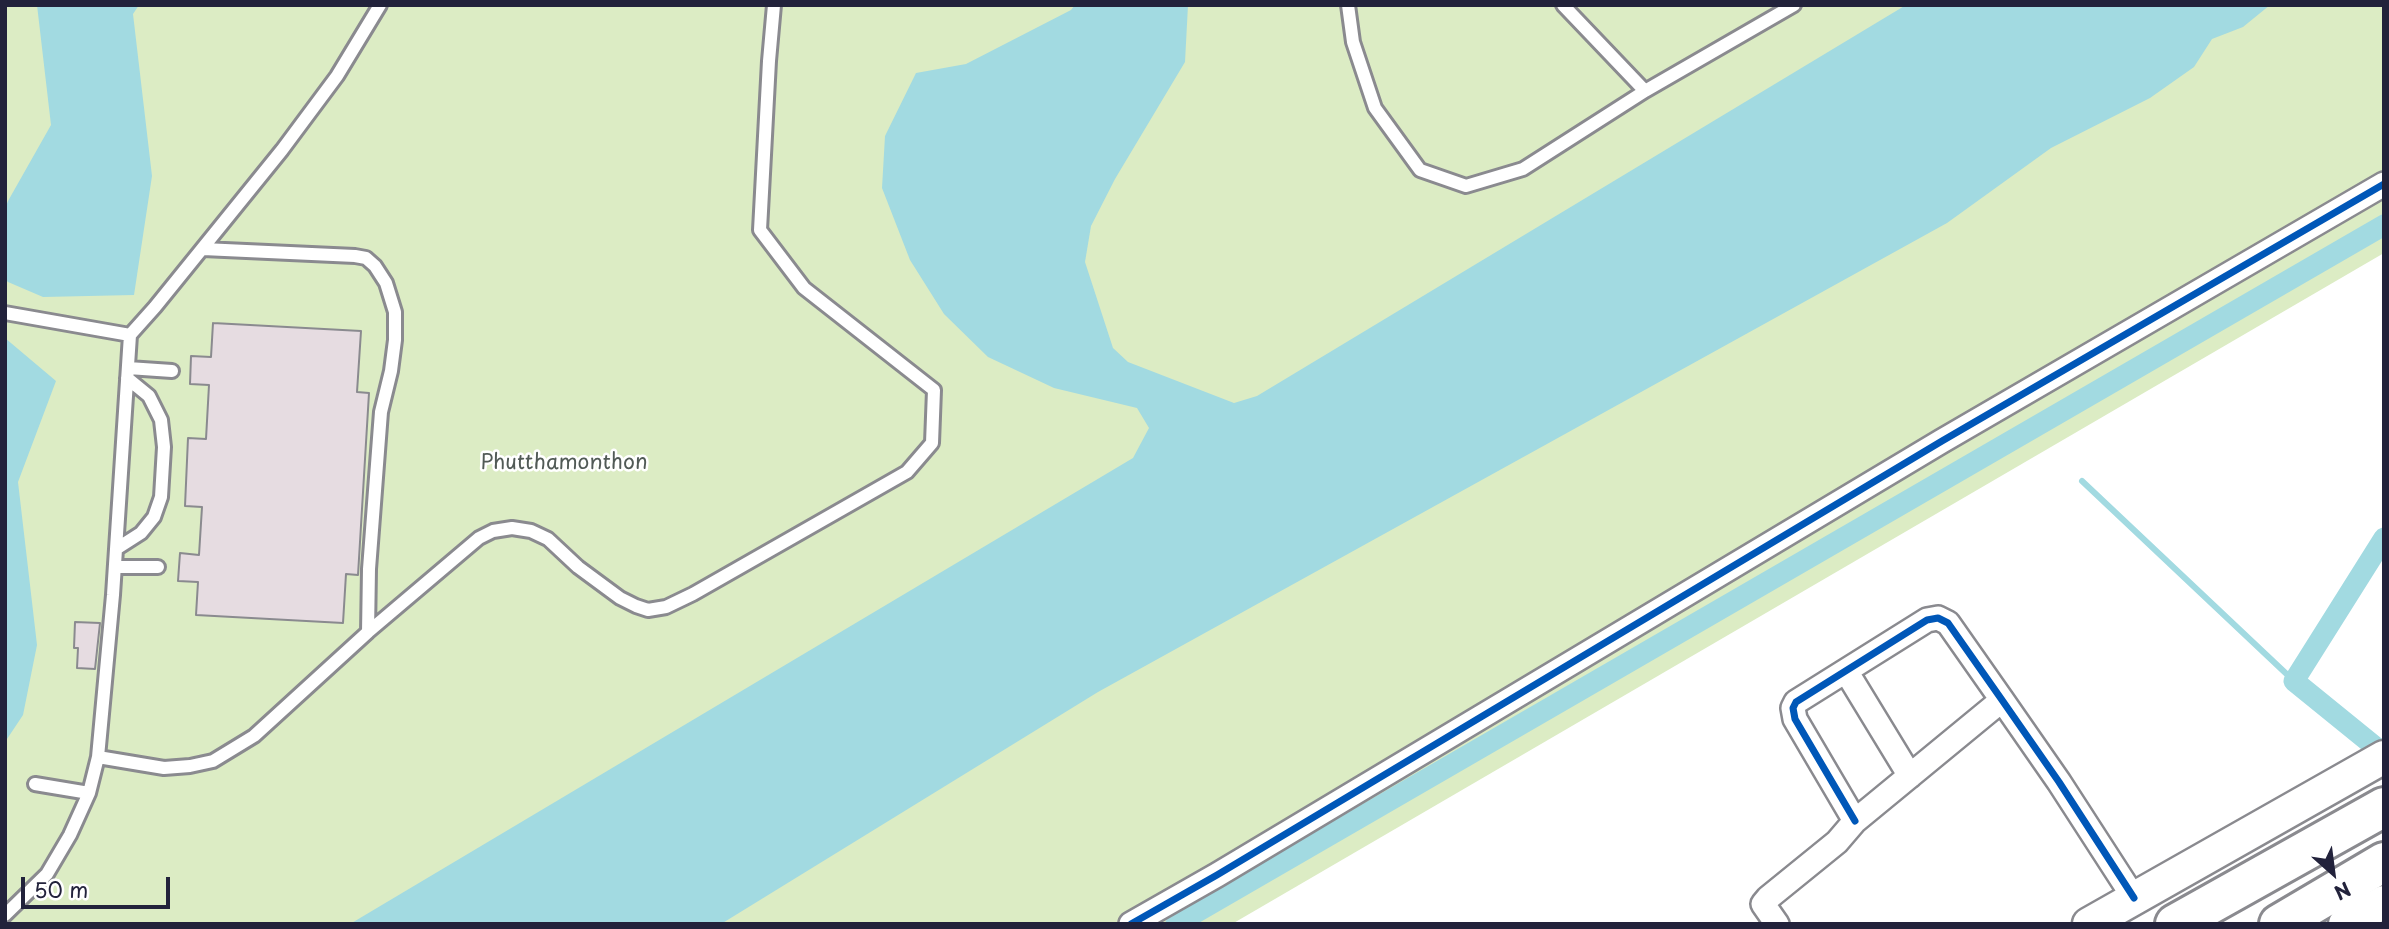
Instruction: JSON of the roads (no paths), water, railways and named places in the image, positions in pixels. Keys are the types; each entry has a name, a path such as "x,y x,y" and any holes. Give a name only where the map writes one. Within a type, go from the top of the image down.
{"highway":[{"path":"2175,924 2384,807"},
{"path":"2278,924 2384,862"}],"main road":[{"path":"2090,924 2377,761"}],"street":[{"path":"1131,924 1942,441 2384,184"},
{"path":"1855,821 1795,719 1793,708 1796,702 1927,620 1938,618 1948,623 2002,700 2134,898"},
{"path":"1846,671 1910,776"},
{"path":"1777,924 1763,904 1768,898 1837,842 1855,821 2002,700"}],"lane":[{"path":"5,915 47,874 70,835 89,793 98,757 115,567 130,335 202,249 337,76 380,5"},
{"path":"98,757 164,768 213,761 254,736 368,632 479,538 493,531 512,528 531,531 548,540 578,567 620,598 648,610 666,607 693,594 907,472 932,443 934,390 804,288 760,230 774,5"},
{"path":"1348,5 1353,42 1375,108 1420,170 1466,186 1523,169 1645,91 1794,5"},
{"path":"1563,5 1645,91"},
{"path":"202,249 366,258 375,266 389,290 395,312 395,340 381,412 369,569 368,632"},
{"path":"5,313 130,335"},
{"path":"127,373 172,371"},
{"path":"116,549 141,533 154,517 161,497 164,447 161,420 149,396 127,373"},
{"path":"115,567 159,567"},
{"path":"34,784 89,793"}],"water":[{"path":"37,5 139,5 133,14 152,176 134,295 43,297 5,279 5,209 51,125"},
{"path":"1075,5 1188,5 1185,62 1115,179 1091,226 1085,262 1113,348 1128,362 1234,403 1257,396 1906,5 2270,5 2243,27 2212,39 2194,67 2150,98 2051,148 1947,223 1098,692 721,924 350,924 1133,458 1149,428 1137,408 1054,388 988,357 944,314 910,260 882,188 885,136 916,73 966,64 1071,10"},
{"path":"5,338 56,381 18,482 37,645 23,715 5,742"}],"waterway":[{"path":"1176,924 2384,225"},
{"path":"2082,481 2294,681"},
{"path":"2384,538 2294,681 2384,754"}],"park label":[{"name":"Phutthamonthon","path":"564,463"}]}
